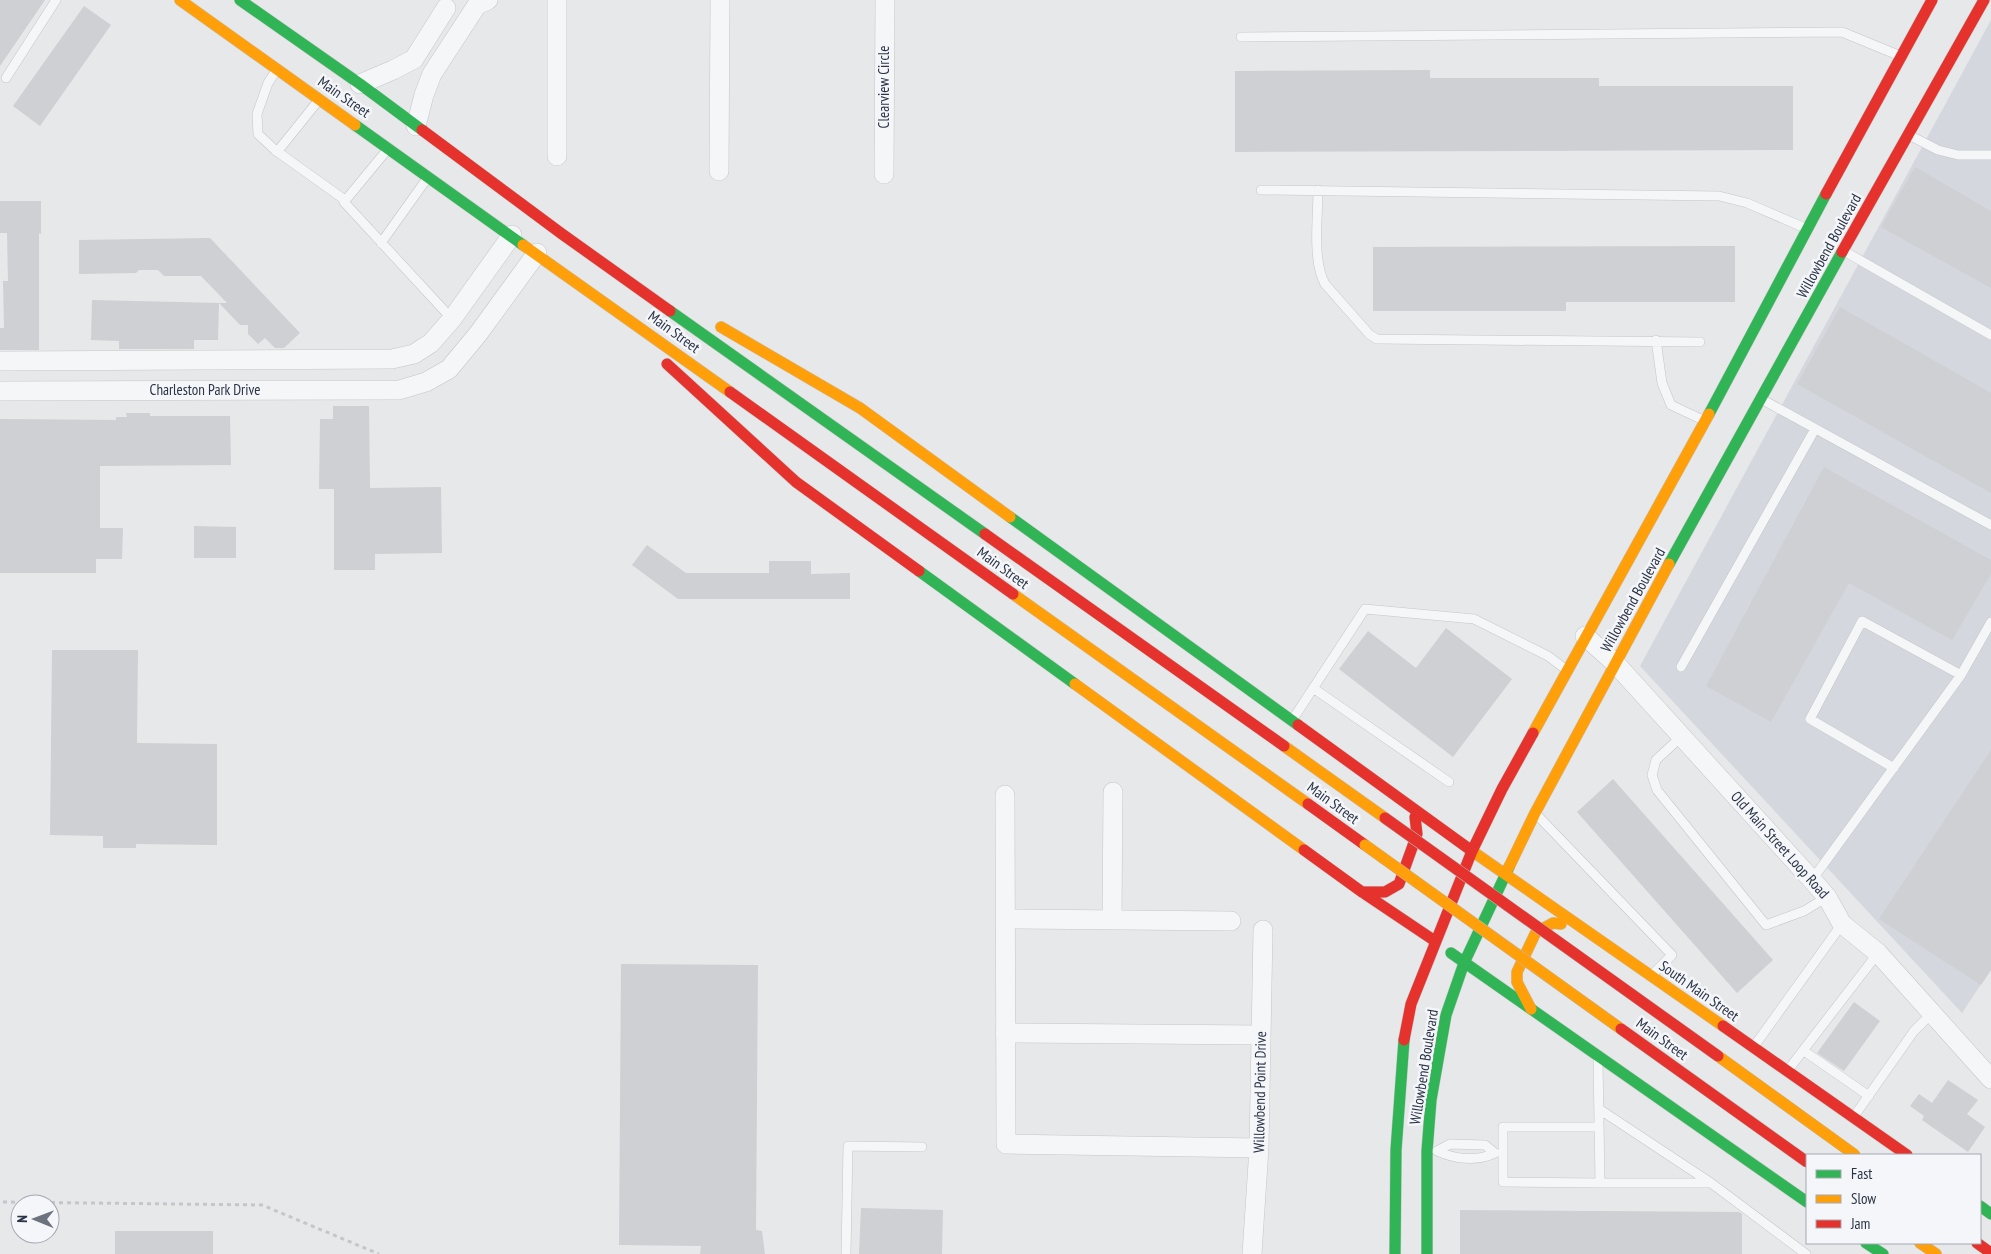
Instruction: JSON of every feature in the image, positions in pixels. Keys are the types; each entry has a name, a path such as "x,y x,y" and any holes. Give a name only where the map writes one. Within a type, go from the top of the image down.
{"main road":[{"name":"Main Street","path":"180,0 512,235 1806,1161"},
{"name":"Main Street","path":"240,0 360,84 562,234 1385,818 1854,1154"},
{"name":"Willowbend Boulevard","path":"1395,1254 1396,1150 1404,1039 1411,1004 1472,851 1502,790 1584,636 1710,424 1932,0"},
{"name":"Willowbend Boulevard","path":"1427,1254 1424,1150 1446,1015 1464,963 1536,813 1735,438 1762,400 1839,248 1909,135 1984,0"},
{"path":"562,234 673,298"},
{"path":"572,278 796,482 1362,892 1435,941 1806,1201"},
{"name":"South Main Street","path":"715,324 860,408 1472,851 1906,1154"},
{"path":"1362,892 1385,892 1399,884 1417,834 1413,808"},
{"path":"1531,1009 1517,982 1517,972 1536,932 1554,923 1579,925"},
{"path":"1396,1150 1424,1150"},
{"path":"1867,1244 1882,1254"},
{"path":"1921,1244 1936,1254"},
{"path":"1978,1244 1991,1253"}],"street":[{"path":"416,126 432,74 477,5 488,0"},
{"path":"557,0 557,156"},
{"path":"719,171 720,0"},
{"name":"Clearview Circle","path":"884,174 885,0"},
{"path":"360,84 414,59 440,4 466,20"},
{"path":"421,47 442,58"},
{"name":"Charleston Park Drive","path":"0,361 344,360 392,359 414,354 430,343 452,319 512,235"},
{"name":"Charleston Park Drive","path":"0,391 399,390 426,382 449,368 478,334 537,253"},
{"path":"68,360 68,390"},
{"path":"343,390 344,360"},
{"name":"Old Main Street Loop Road","path":"1584,636 1615,662 1828,897 1842,924 1878,953 1990,1076"},
{"path":"1112,920 1113,792"},
{"path":"1005,795 1006,1144 1259,1148"},
{"path":"1005,919 1231,921"},
{"name":"Willowbend Point Drive","path":"1252,1254 1259,1148 1263,930"},
{"path":"1005,1034 1261,1035"}],"lane":[{"path":"6,78 56,0"},
{"path":"1241,37 1842,32 1901,56"},
{"path":"278,69 268,83 257,114 258,134 277,152 346,200"},
{"path":"277,152 319,99"},
{"path":"1909,135 1938,150 1958,155 1991,155"},
{"path":"389,148 344,202 452,319"},
{"path":"381,242 429,176"},
{"path":"1261,190 1719,196 1747,203 1811,231"},
{"path":"1318,190 1318,260 1320,274 1325,284 1370,335 1377,339 1386,341 1656,340 1700,342"},
{"path":"1839,248 1991,335"},
{"path":"1656,340 1662,382 1671,405 1710,424"},
{"path":"1762,400 1991,525"},
{"path":"1681,667 1815,429"},
{"path":"1292,721 1365,608 1474,619 1548,656 1567,670"},
{"path":"1894,768 1810,719 1862,621 1961,675"},
{"path":"1812,880 1961,675 1991,622"},
{"path":"1313,688 1449,782"},
{"path":"1682,736 1656,760 1652,775 1656,790 1766,925 1804,911 1828,897"},
{"path":"1536,813 1672,955 1652,976"},
{"path":"1753,1048 1842,924"},
{"path":"1788,1071 1878,953"},
{"path":"1853,1117 1914,1032 1932,1013"},
{"path":"1804,1051 1869,1096"},
{"path":"1598,1056 1600,1183"},
{"path":"1600,1109 1711,1183 1806,1254"},
{"path":"1599,1127 1503,1127 1499,1153 1503,1182 1711,1183"},
{"path":"1424,1150 1450,1144 1485,1146 1499,1153"},
{"path":"846,1254 848,1146 922,1147"},
{"path":"1424,1150 1450,1157 1485,1158 1499,1153"}],"path":[{"path":"3,1202 262,1205 379,1254"}],"shaded area":[{"path":"1991,20 1991,969 1962,1013 1640,666"}],"building":[{"path":"0,0 45,0 0,66"},
{"path":"84,6 111,25 40,126 13,106"},
{"path":"1430,70 1430,78 1599,78 1599,86 1793,86 1793,150 1235,152 1235,71"},
{"path":"1915,167 1991,211 1991,288 1881,227"},
{"path":"0,201 41,201 41,234 39,233 39,350 0,350 0,328 4,328 3,281 8,281 7,233 0,233"},
{"path":"210,238 300,333 284,348 275,348 265,338 258,344 248,334 248,325 240,325 219,303 227,303 201,276 164,276 158,270 139,270 136,273 79,274 79,240"},
{"path":"1735,246 1735,302 1566,302 1566,311 1373,311 1373,247"},
{"path":"92,300 219,303 218,340 194,340 194,349 119,349 119,341 91,340"},
{"path":"1840,307 1991,393 1991,493 1797,384"},
{"path":"333,406 369,406 370,488 441,487 442,553 375,554 375,570 334,570 334,489 319,489 320,419 333,419"},
{"path":"126,413 150,413 150,416 230,416 231,465 100,466 100,528 123,528 122,559 96,559 96,573 0,573 0,419 116,420 116,417 127,417"},
{"path":"1824,467 1991,560 1991,574 1952,640 1849,583 1771,722 1706,686"},
{"path":"194,526 236,527 236,558 194,558"},
{"path":"647,545 686,573 769,573 769,561 811,561 811,574 850,573 850,599 678,599 632,565"},
{"path":"1446,628 1512,679 1453,757 1339,669 1368,631 1416,668"},
{"path":"52,650 138,650 137,743 217,744 217,845 136,844 136,848 103,848 103,836 50,835"},
{"path":"1991,750 1991,970 1981,985 1879,919"},
{"path":"1613,779 1773,960 1737,993 1577,812"},
{"path":"621,964 758,965 756,1230 762,1231 765,1254 700,1254 701,1246 619,1245"},
{"path":"1854,1002 1880,1021 1844,1071 1817,1053"},
{"path":"1948,1080 1978,1100 1967,1114 1985,1127 1968,1152 1922,1120 1924,1116 1910,1106 1919,1094 1932,1103"},
{"path":"861,1208 943,1210 942,1254 859,1254"},
{"path":"1460,1210 1739,1212 1742,1214 1742,1254 1460,1254"},
{"path":"115,1231 213,1231 213,1254 115,1254"}],"traffic: fast":[{"path":"240,0 422,130"},
{"path":"355,125 523,245"},
{"path":"1709,414 1826,194"},
{"path":"1669,564 1842,252"},
{"path":"670,311 985,534"},
{"path":"1010,517 1298,725"},
{"path":"919,571 1075,684"},
{"path":"1427,1254 1427,1151 1431,1100 1446,1015 1464,963 1509,867"},
{"path":"1451,953 1806,1201"},
{"path":"1395,1254 1396,1150 1404,1040"},
{"path":"1981,1207 1991,1214"},
{"path":"1868,1244 1883,1254"}],"traffic: slow":[{"path":"180,0 355,125"},
{"path":"523,245 730,392"},
{"path":"721,327 860,408 1010,517"},
{"path":"1533,733 1709,414"},
{"path":"1509,867 1535,813 1669,564"},
{"path":"1013,594 1308,804"},
{"path":"1075,684 1304,850"},
{"path":"1284,746 1385,818"},
{"path":"1365,845 1621,1029"},
{"path":"1472,851 1723,1026"},
{"path":"1531,1009 1517,982 1517,972 1536,932 1553,923 1561,924"},
{"path":"1718,1056 1854,1154"},
{"path":"1921,1244 1936,1254"}],"traffic: jam":[{"path":"1826,194 1932,0"},
{"path":"1842,252 1984,0"},
{"path":"422,130 670,311"},
{"path":"667,364 796,482 919,571"},
{"path":"730,392 1013,594"},
{"path":"985,534 1284,746"},
{"path":"1298,725 1472,851"},
{"path":"1404,1040 1411,1004 1472,851 1502,789 1533,733"},
{"path":"1308,804 1365,845"},
{"path":"1362,892 1385,892 1399,884 1417,834 1415,817"},
{"path":"1385,818 1718,1056"},
{"path":"1304,850 1435,941"},
{"path":"1723,1026 1906,1154"},
{"path":"1621,1029 1806,1161"},
{"path":"1978,1244 1991,1253"}]}
